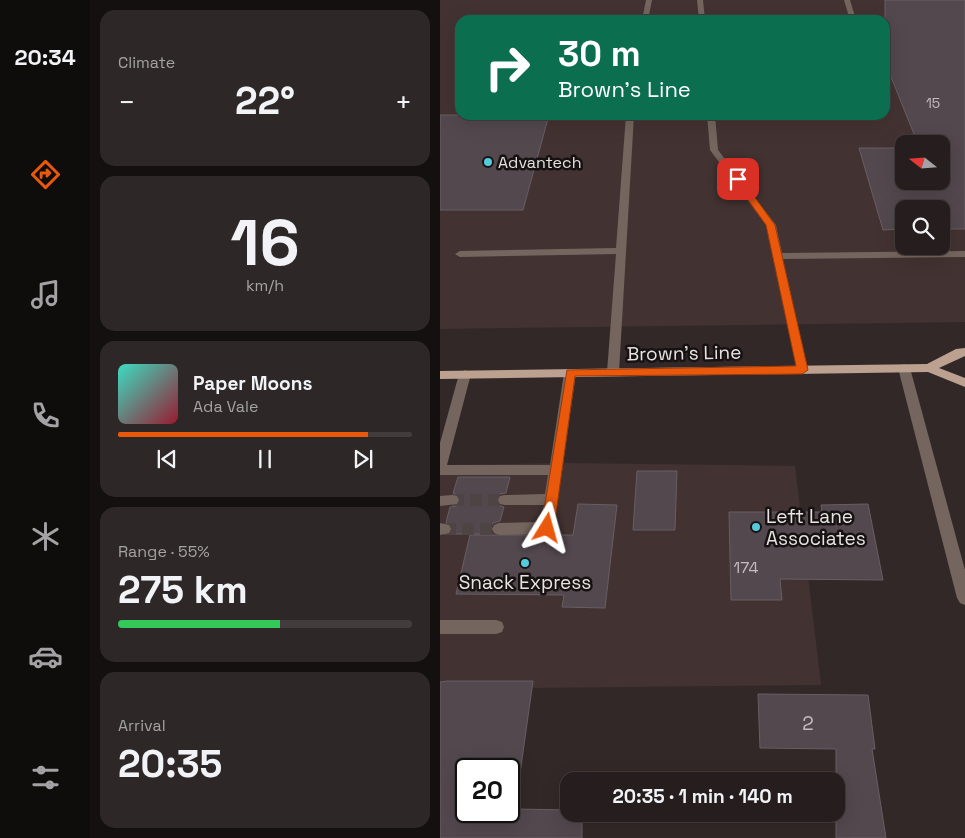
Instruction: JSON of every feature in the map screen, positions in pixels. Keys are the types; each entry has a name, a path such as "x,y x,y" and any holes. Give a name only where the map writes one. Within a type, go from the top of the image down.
{"main road":[{"name":"Brown's Line","path":"929,368 960,352 965,352"},
{"name":"Brown's Line","path":"440,375 929,368 965,383"}],"street":[{"path":"646,15 649,0"},
{"path":"700,0 702,15"},
{"path":"847,0 852,15"},
{"path":"612,372 630,120"},
{"path":"711,120 714,150 771,225 802,370"},
{"path":"460,254 621,251"},
{"path":"777,256 965,254"},
{"path":"904,368 965,598"},
{"path":"499,529 547,528 570,373"},
{"path":"465,374 440,468 556,470"},
{"path":"505,500 551,499"},
{"path":"440,627 496,628"}],"shaded area":[{"path":"440,0 965,0 965,322 440,329"},
{"path":"566,463 795,466 821,685 440,689 440,465"}],"building":[{"path":"885,0 965,0 965,229 950,229 950,200 895,200 895,229 883,230 859,148 895,148 895,190 950,190 950,135 914,135 890,74 890,15 885,15"},
{"name":"Advantech","path":"440,115 455,115 455,120 548,120 523,210 440,210"},
{"path":"637,471 677,471 675,530 633,530"},
{"path":"458,477 510,477 506,493 500,494 496,499 498,505 504,507 500,521 493,523 490,528 492,534 450,534 453,528 446,522 450,507 457,506 461,501 459,495 453,493"},
{"path":"578,504 617,505 605,608 562,607 564,595 456,594 470,535 573,535"},
{"path":"868,504 883,580 780,579 782,600 731,600 729,512 822,512 821,505"},
{"path":"533,681 520,773 520,758 455,758 455,823 520,823 520,809 560,810 560,822 582,822 582,838 440,838 440,682"},
{"path":"758,694 868,695 875,749 872,749 886,838 836,838 836,822 845,822 845,772 836,772 836,749 760,748"}],"tunnel":[{"path":"452,500 505,500"},
{"path":"444,529 499,529"}],"place":[{"name":"Advantech","path":"488,162"},
{"name":"Left Lane Associates","path":"756,527"},
{"name":"Snack Express","path":"525,563"}],"route":[{"path":"547,528 570,373 802,370 771,225 738,179"}]}
